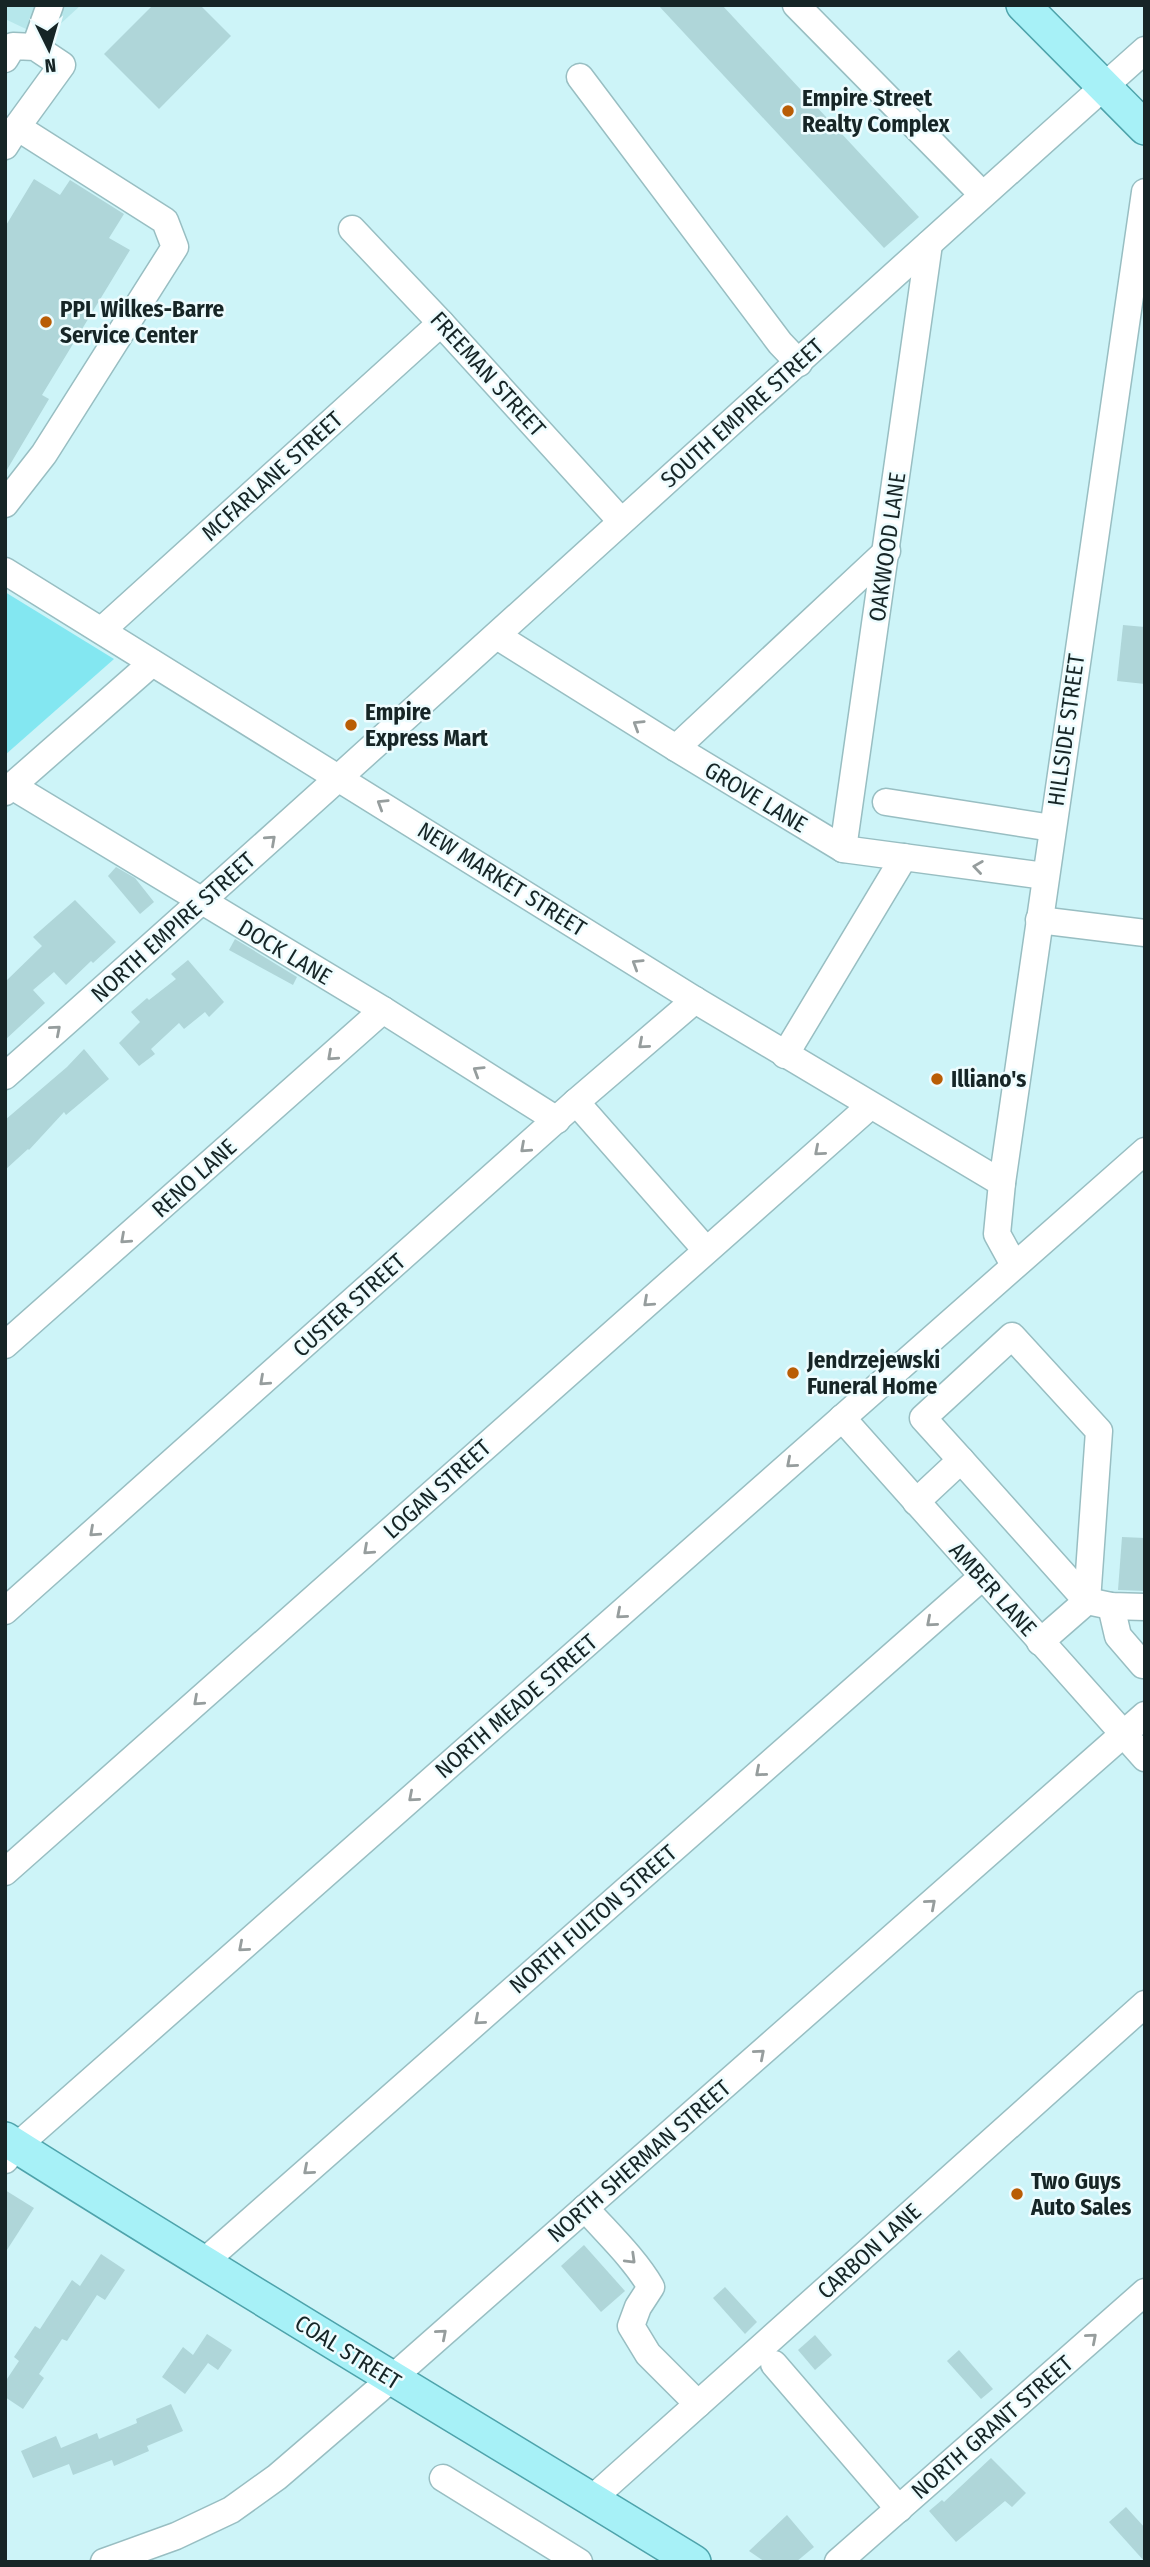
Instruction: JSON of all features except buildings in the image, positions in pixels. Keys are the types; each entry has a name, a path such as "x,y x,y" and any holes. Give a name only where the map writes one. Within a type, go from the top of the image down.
{"main road":[{"path":"1023,5 1145,128"},
{"name":"COAL STREET","path":"9,2148 205,2261 391,2379 593,2498 689,2561"}],"street":[{"path":"35,47 50,5"},
{"path":"796,5 982,194"},
{"path":"5,60 13,46 35,47 62,65 11,136 165,221 175,247 44,454 5,504"},
{"name":"SOUTH EMPIRE STREET","path":"340,778 982,194 1145,50"},
{"path":"580,77 780,343 799,363"},
{"name":"HILLSIDE STREET","path":"1014,1265 997,1234 1002,1183 1145,192"},
{"name":"FREEMAN STREET","path":"352,229 442,323 621,521"},
{"name":"OAKWOOD LANE","path":"843,849 929,244"},
{"name":"MCFARLANE STREET","path":"102,630 442,323"},
{"path":"676,748 887,551"},
{"name":"NEW MARKET STREET","path":"5,571 695,1000 1002,1183"},
{"name":"GROVE LANE","path":"497,636 843,849 1045,876"},
{"path":"9,789 152,663"},
{"name":"NORTH EMPIRE STREET","path":"5,1076 340,778"},
{"name":"DOCK LANE","path":"9,789 383,1010 556,1120"},
{"path":"887,802 1052,828"},
{"path":"785,1055 904,857"},
{"path":"1038,920 1145,933"},
{"name":"CUSTER STREET","path":"5,1611 576,1102 695,1000"},
{"name":"RENO LANE","path":"5,1345 383,1010"},
{"path":"576,1102 706,1250"},
{"name":"LOGAN STREET","path":"5,1872 870,1106"},
{"name":"NORTH MEADE STREET","path":"9,2148 1145,1151"},
{"path":"1099,1603 1099,1431 1012,1336 923,1418 1099,1603 1118,1636 1143,1665"},
{"name":"AMBER LANE","path":"842,1418 1145,1758"},
{"path":"916,1502 961,1460"},
{"name":"NORTH FULTON STREET","path":"205,2261 982,1577"},
{"path":"1040,1642 1099,1603 1145,1608"},
{"name":"NORTH SHERMAN STREET","path":"104,2562 176,2536 231,2510 276,2477 391,2379 1145,1715"},
{"name":"CARBON LANE","path":"593,2498 1145,2004"},
{"path":"586,2208 639,2266 651,2287 638,2307 631,2326 648,2354 698,2404"},
{"name":"NORTH GRANT STREET","path":"838,2562 1145,2292"},
{"path":"774,2364 899,2509"},
{"path":"443,2478 579,2562"}],"shaded area":[{"path":"5,5 81,5 45,38 5,19"},
{"path":"5,592 114,659 5,755"}],"place":[{"name":"Empire Street Realty Complex","path":"788,111"},
{"name":"PPL Wilkes-Barre Service Center","path":"46,322"},
{"name":"Empire Express Mart","path":"351,725"},
{"name":"Illiano's","path":"937,1079"},
{"name":"Jendrzejewski Funeral Home","path":"793,1373"},
{"name":"Two Guys Auto Sales","path":"1017,2194"}]}
